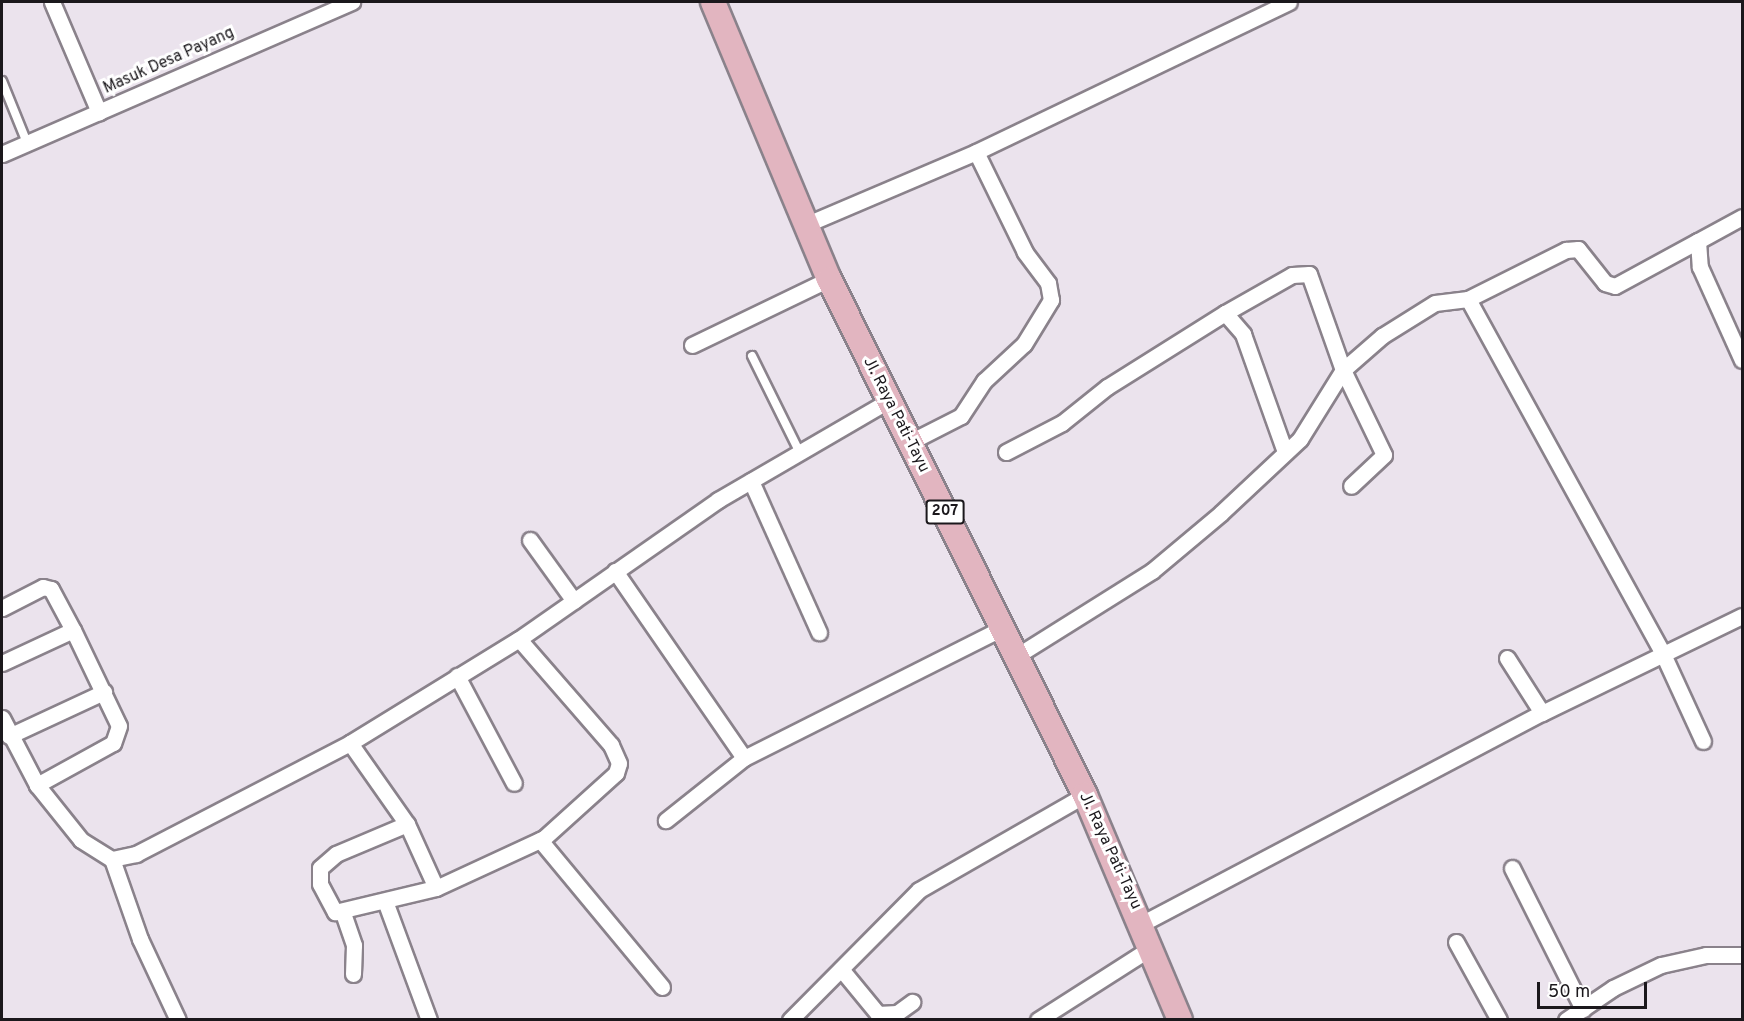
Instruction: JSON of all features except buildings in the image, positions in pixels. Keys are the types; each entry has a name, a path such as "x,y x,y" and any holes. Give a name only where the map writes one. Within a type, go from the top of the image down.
{"main road":[{"name":"Jl. Raya Pati-Tayu","path":"713,2 829,279 1002,628 1018,655 1085,795 1143,923 1149,949 1180,1020"}],"street":[{"path":"52,2 99,112"},
{"name":"Masuk Desa Payang","path":"2,154 352,2"},
{"path":"805,225 976,152 1289,2"},
{"path":"910,442 960,416 988,376 1024,344 1051,300 1048,283 1025,252 976,152"},
{"path":"1018,655 1152,571 1300,439 1343,370 1421,310 1468,299 1570,248 1581,252 1605,283 1615,286 1743,217"},
{"path":"1698,241 1700,267 1743,360"},
{"path":"1006,452 1062,423 1107,387 1225,313 1292,275 1309,274 1343,370 1384,455 1351,486"},
{"path":"692,345 829,279"},
{"path":"1468,299 1662,652 1703,741"},
{"path":"1225,313 1243,333 1285,452"},
{"path":"112,859 145,850 350,742 519,639 615,571 751,481 888,400"},
{"path":"751,481 819,632"},
{"path":"530,540 574,601"},
{"path":"615,571 744,758"},
{"path":"2,608 43,587 51,589 119,726 113,743 37,784"},
{"path":"1143,923 1662,652 1743,616"},
{"path":"666,820 744,758 1002,628"},
{"path":"2,663 73,630"},
{"path":"343,914 436,888 540,840 598,793 619,763 611,745 519,639"},
{"path":"1507,658 1542,714"},
{"path":"457,676 514,783"},
{"path":"9,736 104,692"},
{"path":"2,718 9,736 37,784 81,840 112,859 140,939 178,1020"},
{"path":"350,742 407,824 436,888"},
{"path":"790,1020 919,890 1085,795"},
{"path":"353,974 354,945 343,914 329,905 320,868 336,854 407,824"},
{"path":"540,840 662,987"},
{"path":"1512,868 1583,1010"},
{"path":"385,901 429,1020"},
{"path":"1456,942 1499,1020"},
{"path":"1038,1020 1149,949"},
{"path":"1566,1020 1613,988 1661,965 1706,955 1743,955"},
{"path":"840,969 878,1014 897,1013 912,1002"}],"lane":[{"path":"2,81 27,143"},
{"path":"752,356 800,453"}]}
